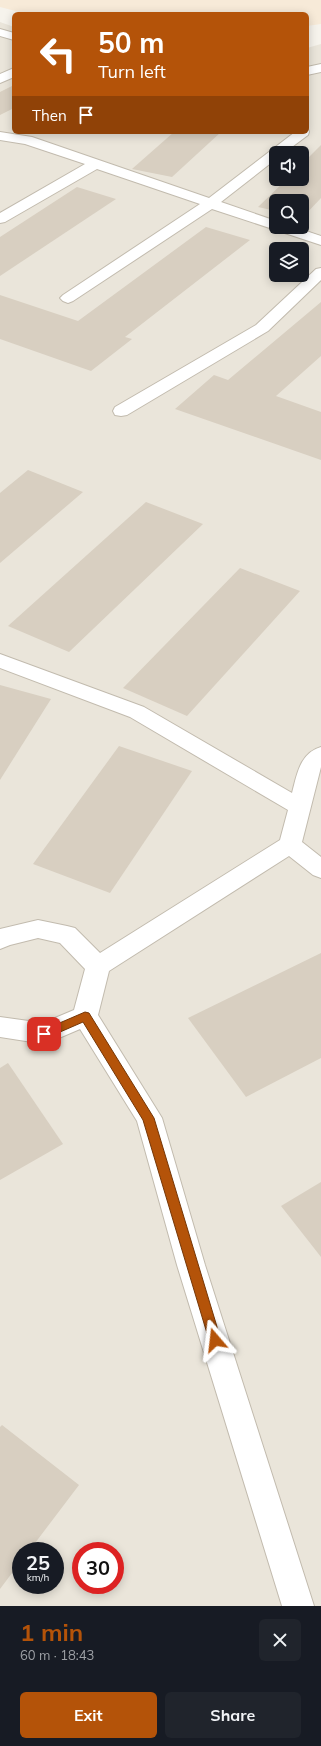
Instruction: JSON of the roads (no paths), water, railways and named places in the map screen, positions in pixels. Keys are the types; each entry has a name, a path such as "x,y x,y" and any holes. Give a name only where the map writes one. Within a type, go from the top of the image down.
{"street":[{"path":"0,32 12,36"},
{"path":"309,71 321,68"},
{"path":"0,79 12,73"},
{"path":"27,140 46,134"},
{"path":"68,298 211,203 301,134"},
{"path":"0,136 27,140 269,224"},
{"path":"0,219 95,164"},
{"path":"300,234 321,241"},
{"path":"121,411 262,328 321,272"},
{"path":"0,661 137,712 298,806"},
{"path":"298,1606 191,1265 148,1118 85,1016 98,966 290,845 298,806 310,765 321,754"},
{"path":"290,845 321,869"},
{"path":"1,937 38,929 67,935 98,966"},
{"path":"0,1027 44,1034 85,1016"}]}
